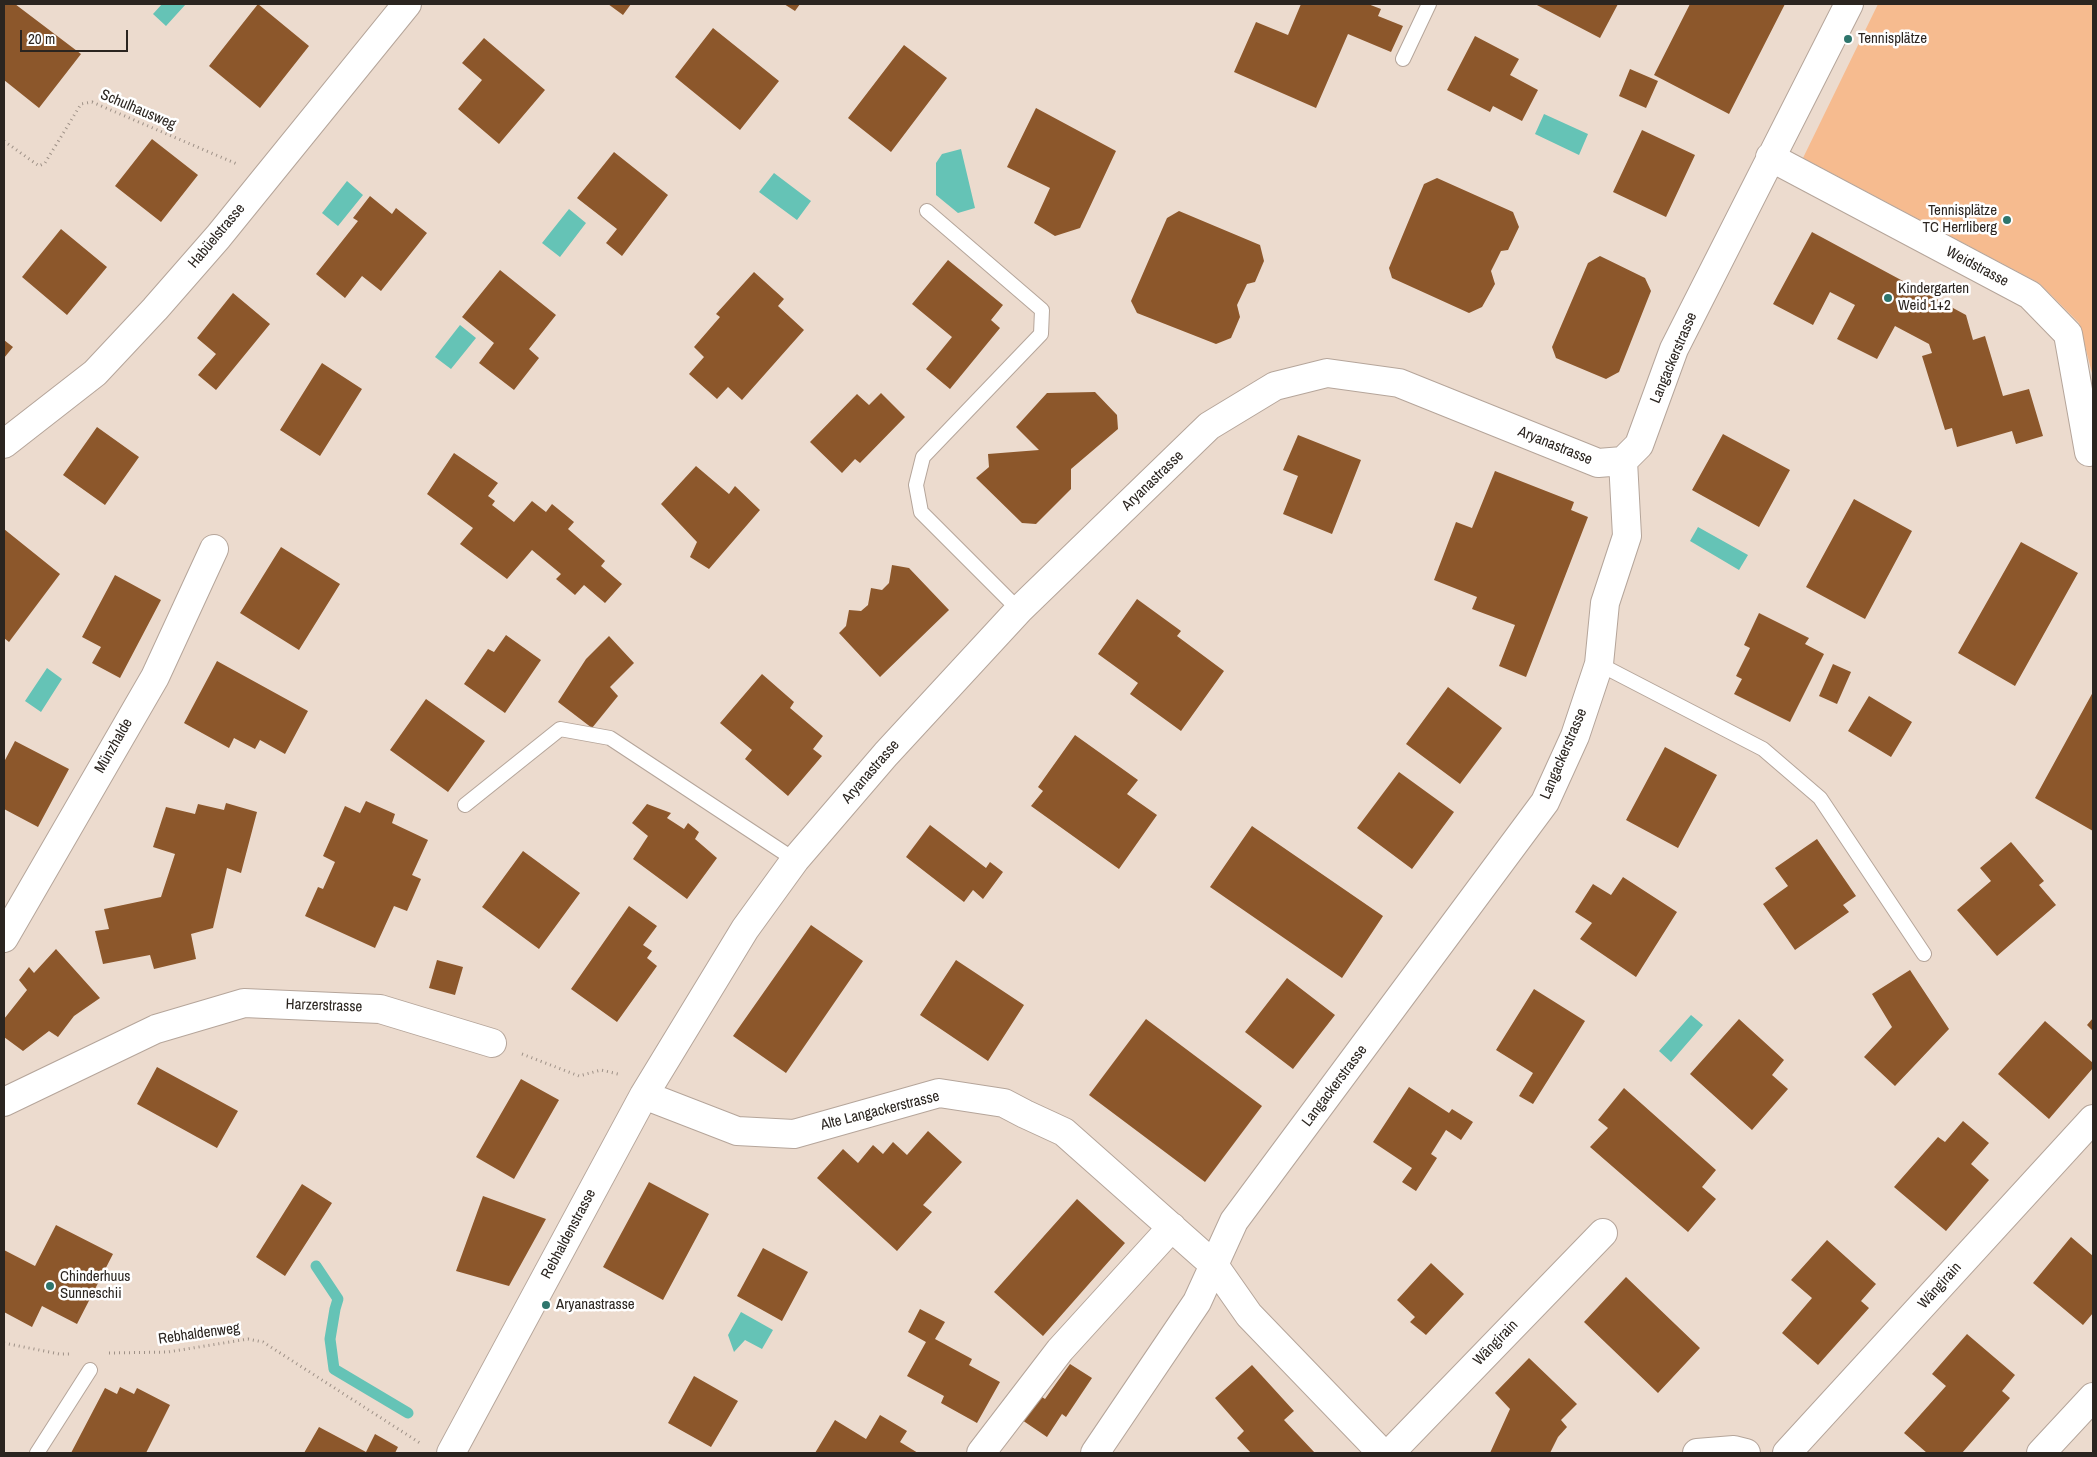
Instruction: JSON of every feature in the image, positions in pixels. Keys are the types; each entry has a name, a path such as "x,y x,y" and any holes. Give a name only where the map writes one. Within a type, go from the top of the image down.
{"street":[{"name":"Habüelstrasse","path":"4,444 95,373 155,309 218,237 407,4"},
{"name":"Langackerstrasse","path":"1094,1453 1197,1302 1234,1222 1545,802 1575,736 1599,664 1605,603 1627,536 1623,462 1640,445 1674,349 1848,4"},
{"name":"Weidstrasse","path":"1770,157 2030,295 2068,334 2089,452"},
{"name":"Aryanastrasse","path":"644,1095 745,929 796,860 886,754 1020,610 1209,426 1275,386 1327,373 1399,383 1598,463 1623,462"},
{"name":"Münzhalde","path":"4,938 155,677 214,549"},
{"name":"Harzerstrasse","path":"4,1102 156,1030 244,1003 380,1008 492,1042"},
{"name":"Alte Langackerstrasse","path":"644,1095 738,1131 794,1134 939,1093 1004,1103 1064,1132 1214,1265"},
{"name":"Rebhaldenstrasse","path":"439,1450 644,1095"},
{"name":"Wängirain","path":"1787,1453 2093,1119"},
{"path":"981,1453 1060,1350 1172,1227"},
{"name":"Wängirain","path":"1390,1453 1603,1233"},
{"path":"1214,1265 1250,1315 1382,1453"},
{"path":"2041,1453 2093,1397"},
{"path":"1697,1453 1734,1450 1746,1453"}],"lane":[{"path":"1403,59 1429,4"},
{"path":"927,211 1042,310 1041,334 923,457 916,485 921,512 1020,610"},
{"path":"1599,664 1763,750 1820,798 1924,954"},
{"path":"465,805 560,729 610,738 796,860"},
{"path":"37,1453 90,1370"}],"path":[{"name":"Schulhausweg","path":"4,141 39,166 45,163 81,104 92,102 240,165"},
{"path":"492,1042 579,1076 601,1070 620,1075 644,1095"},
{"name":"Rebhaldenweg","path":"105,1353 168,1352 248,1339 263,1342 439,1450"},
{"path":"4,1343 59,1354 78,1354"}],"shaded area":[{"name":"Tennisplätze TC Herrliberg","path":"1878,4 2093,4 2093,377 2079,323 2039,283 1803,158"}],"water":[{"path":"162,4 186,4 166,26 153,14"},
{"path":"1544,114 1588,134 1579,155 1535,134"},
{"path":"961,149 975,208 958,213 936,195 936,163 942,154"},
{"path":"774,173 811,201 797,220 759,192"},
{"path":"347,181 363,195 338,226 322,213"},
{"path":"569,209 586,223 560,257 542,243"},
{"path":"460,325 476,338 451,369 435,357"},
{"path":"1698,527 1748,555 1739,570 1690,541"},
{"path":"47,668 62,679 41,712 25,701"},
{"path":"1691,1015 1703,1025 1671,1062 1659,1051"},
{"path":"741,1312 773,1330 762,1349 745,1340 734,1352 728,1335"}],"building":[{"path":"4,4 15,4 81,54 39,108 4,80"},
{"path":"258,4 309,46 260,108 209,66"},
{"path":"608,4 631,4 623,15"},
{"path":"784,4 800,4 795,11"},
{"path":"1301,4 1368,4 1381,9 1378,16 1403,26 1391,52 1348,34 1316,108 1234,72 1256,22 1288,35"},
{"path":"1535,4 1618,4 1600,38"},
{"path":"1690,4 1785,4 1729,114 1654,75"},
{"path":"713,28 779,81 740,130 675,77"},
{"path":"1475,36 1519,59 1510,75 1538,90 1522,121 1493,106 1490,112 1447,90"},
{"path":"484,38 545,90 499,144 458,109 482,80 462,63"},
{"path":"904,45 947,78 891,152 848,118"},
{"path":"1630,69 1658,81 1646,108 1619,96"},
{"path":"1036,108 1116,151 1080,228 1055,236 1034,223 1050,188 1007,167"},
{"path":"1642,130 1695,155 1666,217 1613,192"},
{"path":"152,139 198,175 161,222 115,186"},
{"path":"614,152 668,195 622,256 606,243 617,229 577,198"},
{"path":"1437,178 1513,212 1519,227 1508,250 1501,251 1491,271 1495,284 1482,307 1469,313 1392,278 1389,268 1424,184"},
{"path":"370,196 392,214 396,208 427,233 381,291 362,276 345,298 316,274 358,221 353,218"},
{"path":"1179,211 1260,245 1264,261 1255,282 1247,284 1237,305 1240,317 1231,338 1216,344 1137,313 1131,301 1167,218"},
{"path":"61,229 107,267 67,315 22,277"},
{"path":"1812,232 1966,315 1973,340 1985,336 2003,396 2029,389 2043,436 2016,444 2012,431 1957,447 1952,428 1945,430 1922,356 1932,353 1929,344 1895,326 1877,359 1837,339 1855,305 1830,292 1813,325 1773,304"},
{"path":"1600,256 1645,278 1651,291 1619,372 1606,379 1556,358 1552,347 1588,263"},
{"path":"948,260 1003,305 991,320 1000,328 950,389 926,369 952,337 912,304"},
{"path":"500,270 556,315 529,349 539,358 514,390 479,363 494,343 462,317"},
{"path":"754,272 784,299 778,306 804,330 742,400 728,387 717,399 689,374 704,357 694,347 720,317 716,314"},
{"path":"233,293 270,324 216,390 198,375 216,354 197,338"},
{"path":"4,340 13,347 4,358"},
{"path":"322,363 362,389 320,456 280,430"},
{"path":"1095,392 1117,415 1118,429 1071,469 1071,489 1036,524 1022,523 976,478 989,467 988,454 1039,450 1016,427 1047,393"},
{"path":"881,393 905,417 860,463 855,459 842,473 810,442 857,394 869,405"},
{"path":"97,427 139,457 105,505 63,475"},
{"path":"1723,434 1790,470 1759,527 1692,490"},
{"path":"1298,435 1361,460 1332,534 1283,514 1298,476 1283,470"},
{"path":"454,453 498,483 488,496 495,501 492,505 514,522 532,501 546,512 552,504 574,522 568,529 605,561 601,566 622,584 605,603 584,585 575,595 556,579 561,574 532,550 507,579 460,544 473,528 427,494"},
{"path":"696,466 729,494 735,486 760,510 709,569 690,557 697,542 661,504"},
{"path":"1495,471 1574,502 1571,510 1588,517 1526,677 1499,666 1515,625 1472,609 1477,597 1434,580 1456,522 1472,528"},
{"path":"1854,499 1912,531 1865,619 1806,587"},
{"path":"4,529 60,574 9,642 4,638"},
{"path":"2021,542 2078,573 2015,686 1958,653"},
{"path":"281,547 340,584 299,650 240,613"},
{"path":"892,565 909,568 949,610 880,677 839,633 846,626 849,610 861,611 868,605 871,588 882,590 889,583"},
{"path":"115,575 161,600 120,678 92,663 101,647 82,637"},
{"path":"1137,599 1181,631 1177,636 1224,671 1181,731 1130,694 1138,683 1098,654"},
{"path":"1759,613 1809,638 1805,644 1824,654 1790,722 1734,694 1742,679 1736,676 1750,648 1744,645"},
{"path":"506,635 541,660 505,713 464,684 488,649 494,652"},
{"path":"609,636 634,663 610,687 618,696 592,728 558,702 586,659"},
{"path":"217,661 308,711 285,754 260,740 255,749 234,738 229,748 184,723"},
{"path":"1833,664 1851,672 1837,704 1819,696"},
{"path":"762,674 794,702 790,708 823,736 813,749 822,756 788,796 745,759 752,750 720,723"},
{"path":"1448,687 1502,728 1460,784 1406,744"},
{"path":"2093,692 2093,831 2035,798"},
{"path":"1869,696 1912,722 1891,757 1848,731"},
{"path":"426,699 485,741 448,792 390,750"},
{"path":"1075,735 1138,780 1127,794 1157,815 1119,869 1031,806 1043,791 1038,787"},
{"path":"15,741 69,769 38,827 4,809 4,762"},
{"path":"1665,747 1717,775 1678,848 1626,820"},
{"path":"1399,772 1454,812 1412,869 1357,828"},
{"path":"366,801 395,814 392,823 428,840 412,875 421,879 407,911 394,906 375,948 305,916 318,887 323,889 335,862 323,856 345,806 360,813"},
{"path":"226,803 257,812 241,873 227,868 213,928 191,934 196,959 154,969 150,955 103,964 95,931 109,929 104,909 161,897 175,854 153,847 166,807 195,814 198,804 224,810"},
{"path":"647,804 671,813 667,818 684,829 688,823 699,832 695,839 717,858 687,899 633,859 648,836 632,823"},
{"path":"930,825 986,868 990,862 1003,872 983,899 973,890 964,902 906,857"},
{"path":"1252,826 1383,916 1342,978 1210,887"},
{"path":"1817,839 1856,896 1843,905 1849,912 1795,950 1763,904 1788,886 1775,868"},
{"path":"2011,842 2044,881 2039,885 2056,905 1997,956 1957,910 1991,881 1980,868"},
{"path":"523,851 580,893 539,949 482,907"},
{"path":"1623,877 1677,912 1636,977 1580,939 1592,923 1575,912 1593,884 1611,895"},
{"path":"629,906 657,926 643,945 652,951 647,958 657,966 617,1022 571,989"},
{"path":"811,925 863,961 786,1073 733,1036"},
{"path":"56,949 100,998 74,1016 58,1037 49,1031 23,1051 4,1037 4,1019 27,990 19,980 29,967 34,973"},
{"path":"437,960 463,967 455,995 429,988"},
{"path":"956,960 1024,1005 988,1061 920,1015"},
{"path":"1910,970 1949,1029 1895,1086 1864,1057 1892,1027 1872,994"},
{"path":"1287,978 1335,1015 1293,1069 1245,1032"},
{"path":"1534,989 1585,1021 1533,1104 1519,1096 1533,1073 1496,1050"},
{"path":"2093,1018 2093,1031 2087,1025"},
{"path":"1146,1019 1262,1106 1205,1182 1089,1095"},
{"path":"1739,1019 1784,1060 1772,1075 1788,1089 1752,1130 1690,1074"},
{"path":"2045,1021 2093,1063 2093,1068 2049,1119 1998,1074"},
{"path":"157,1067 238,1111 217,1148 137,1104"},
{"path":"521,1079 559,1100 514,1179 476,1157"},
{"path":"1409,1087 1449,1113 1452,1109 1473,1122 1461,1140 1446,1130 1431,1154 1437,1158 1416,1191 1402,1182 1412,1168 1373,1142"},
{"path":"1624,1088 1716,1170 1702,1187 1716,1199 1688,1232 1590,1147 1608,1128 1598,1120"},
{"path":"1963,1121 1989,1143 1971,1164 1989,1180 1946,1231 1894,1187 1938,1137 1945,1142"},
{"path":"928,1131 962,1162 923,1205 932,1212 897,1251 817,1178 843,1149 858,1163 873,1145 883,1154 893,1142 907,1155"},
{"path":"649,1182 709,1214 663,1300 603,1267"},
{"path":"302,1184 332,1203 285,1276 256,1257"},
{"path":"483,1196 546,1219 509,1286 456,1271"},
{"path":"1077,1199 1125,1243 1043,1336 994,1292"},
{"name":"Chinderhuus Sunneschii","path":"56,1225 113,1254 77,1324 42,1306 32,1327 4,1312 4,1250 35,1266"},
{"path":"2071,1237 2093,1256 2093,1313 2083,1325 2033,1283"},
{"path":"1827,1240 1876,1284 1861,1301 1869,1308 1818,1365 1782,1333 1812,1298 1791,1280"},
{"path":"763,1248 808,1272 782,1321 737,1296"},
{"path":"1431,1263 1464,1294 1426,1335 1410,1322 1415,1317 1397,1300"},
{"path":"1626,1277 1700,1348 1658,1393 1584,1322"},
{"path":"920,1309 945,1322 935,1339 972,1359 969,1365 1000,1382 977,1423 941,1403 944,1396 907,1376 926,1342 908,1332"},
{"path":"1967,1334 2015,1375 2002,1391 2010,1398 1962,1453 1927,1453 1904,1433 1946,1386 1932,1374"},
{"path":"1529,1358 1577,1404 1561,1420 1567,1427 1558,1437 1550,1453 1490,1453 1510,1409 1495,1393"},
{"path":"1070,1364 1092,1378 1066,1417 1062,1414 1047,1437 1022,1420 1039,1395 1045,1399"},
{"path":"1252,1365 1294,1411 1284,1420 1315,1453 1251,1453 1237,1438 1244,1431 1215,1398"},
{"path":"694,1376 738,1401 711,1447 668,1423"},
{"path":"120,1387 134,1394 137,1388 170,1405 146,1453 71,1453 105,1388 117,1394"},
{"path":"880,1415 907,1431 900,1442 918,1453 815,1453 835,1420 866,1439"},
{"path":"319,1427 366,1452 375,1434 398,1447 395,1453 304,1453"}],"waterway":[{"path":"316,1266 338,1299 330,1339 334,1369 408,1413"}],"place":[{"name":"Tennisplätze","path":"1848,39"},
{"name":"Tennisplätze TC Herrliberg","path":"2007,220"},
{"name":"Kindergarten Weid 1+2","path":"1888,298"},
{"name":"Chinderhuus Sunneschii","path":"50,1286"},
{"name":"Aryanastrasse","path":"546,1305"}]}
